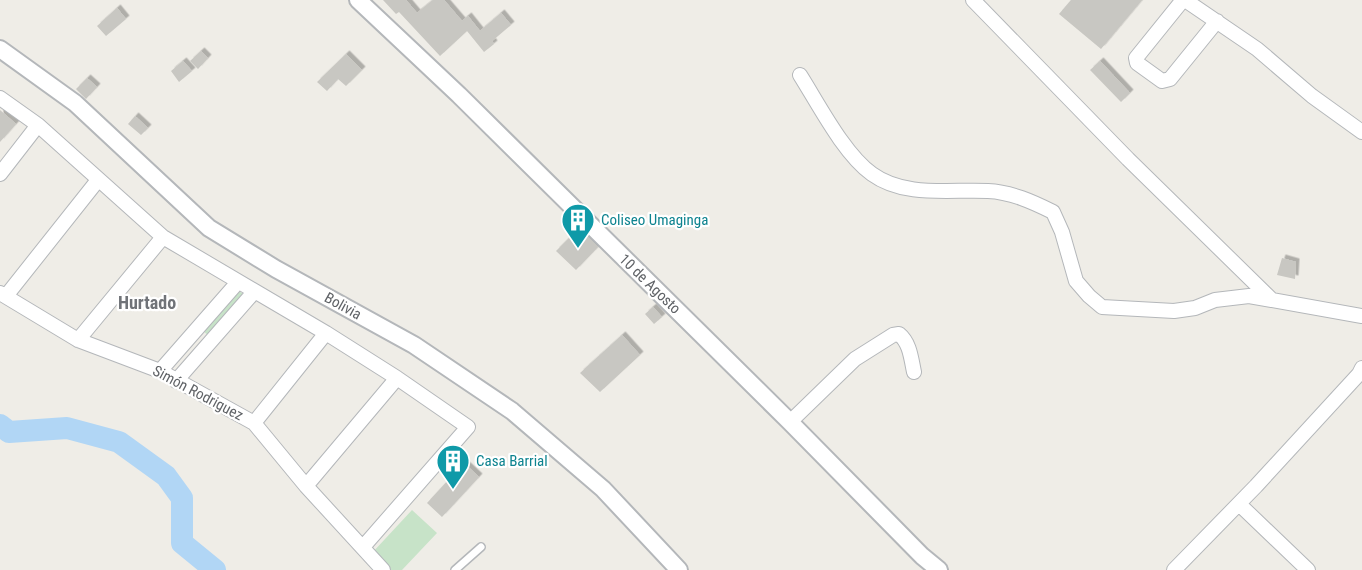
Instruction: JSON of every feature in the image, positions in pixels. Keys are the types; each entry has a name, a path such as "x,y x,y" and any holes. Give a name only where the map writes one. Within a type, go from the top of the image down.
{"street":[{"name":"10 de Agosto","path":"358,0 459,95 790,422 922,556 939,570"},
{"path":"973,0 1128,159 1271,299"},
{"path":"1217,21 1170,79 1162,81 1137,63 1136,58 1185,0 1217,21 1257,50 1312,96 1362,132"},
{"name":"Bolivia","path":"0,49 75,103 209,228 276,269 414,345 512,411 603,489 679,570"},
{"path":"800,75 851,154 873,175 897,186 924,190 990,191 1017,196 1053,212 1062,232 1076,281 1102,307 1174,311 1195,308 1215,300 1249,296 1362,316"},
{"path":"0,98 38,125 163,237 326,333 468,427 363,547"},
{"path":"0,174 38,125"},
{"path":"3,295 98,180"},
{"path":"78,340 163,237"},
{"path":"160,371 238,282"},
{"path":"176,381 254,292"},
{"name":"Simón Rodriguez","path":"3,295 78,340 160,371 254,423 306,486 382,570"},
{"path":"196,331 210,342"},
{"path":"254,423 326,333"},
{"path":"790,422 855,359 892,335 899,334 904,338 914,372"},
{"path":"1173,570 1239,504 1362,368"},
{"path":"306,486 397,378"},
{"path":"1239,504 1308,570"}],"lane":[{"path":"454,570 481,547"}],"green space":[{"path":"237,289 244,295 209,336 202,330"},
{"path":"412,510 437,533 402,570 391,570 372,553"}],"building":[{"path":"383,0 406,0 417,13 433,0 444,0 462,21 468,16 480,31 501,13 511,25 492,41 494,44 484,52 467,31 440,56 399,12 396,14"},
{"path":"1071,0 1142,0 1101,49 1059,14"},
{"path":"117,8 126,19 106,36 97,26"},
{"path":"201,51 208,58 198,69 190,61"},
{"path":"346,54 362,70 346,86 338,79 327,91 317,82"},
{"path":"183,61 192,71 179,82 171,71"},
{"path":"1100,61 1130,93 1121,102 1090,70"},
{"path":"87,78 97,87 86,99 76,89"},
{"path":"0,110 16,124 0,142"},
{"path":"135,116 148,128 141,135 128,124"},
{"name":"Coliseo Umaginga","path":"579,228 598,247 576,270 556,251"},
{"path":"1282,258 1296,262 1295,279 1277,275"},
{"path":"653,307 662,317 654,324 645,314"},
{"path":"622,335 640,355 600,392 580,373"},
{"name":"Casa Barrial","path":"464,463 479,477 442,517 427,503"}],"waterway":[{"path":"0,425 9,432 67,428 119,442 166,476 182,498 182,543 215,570"}],"place":[{"name":"Coliseo Umaginga","path":"578,249"},
{"name":"Casa Barrial","path":"453,490"}],"district":[{"name":"Hurtado","path":"147,303"}]}
